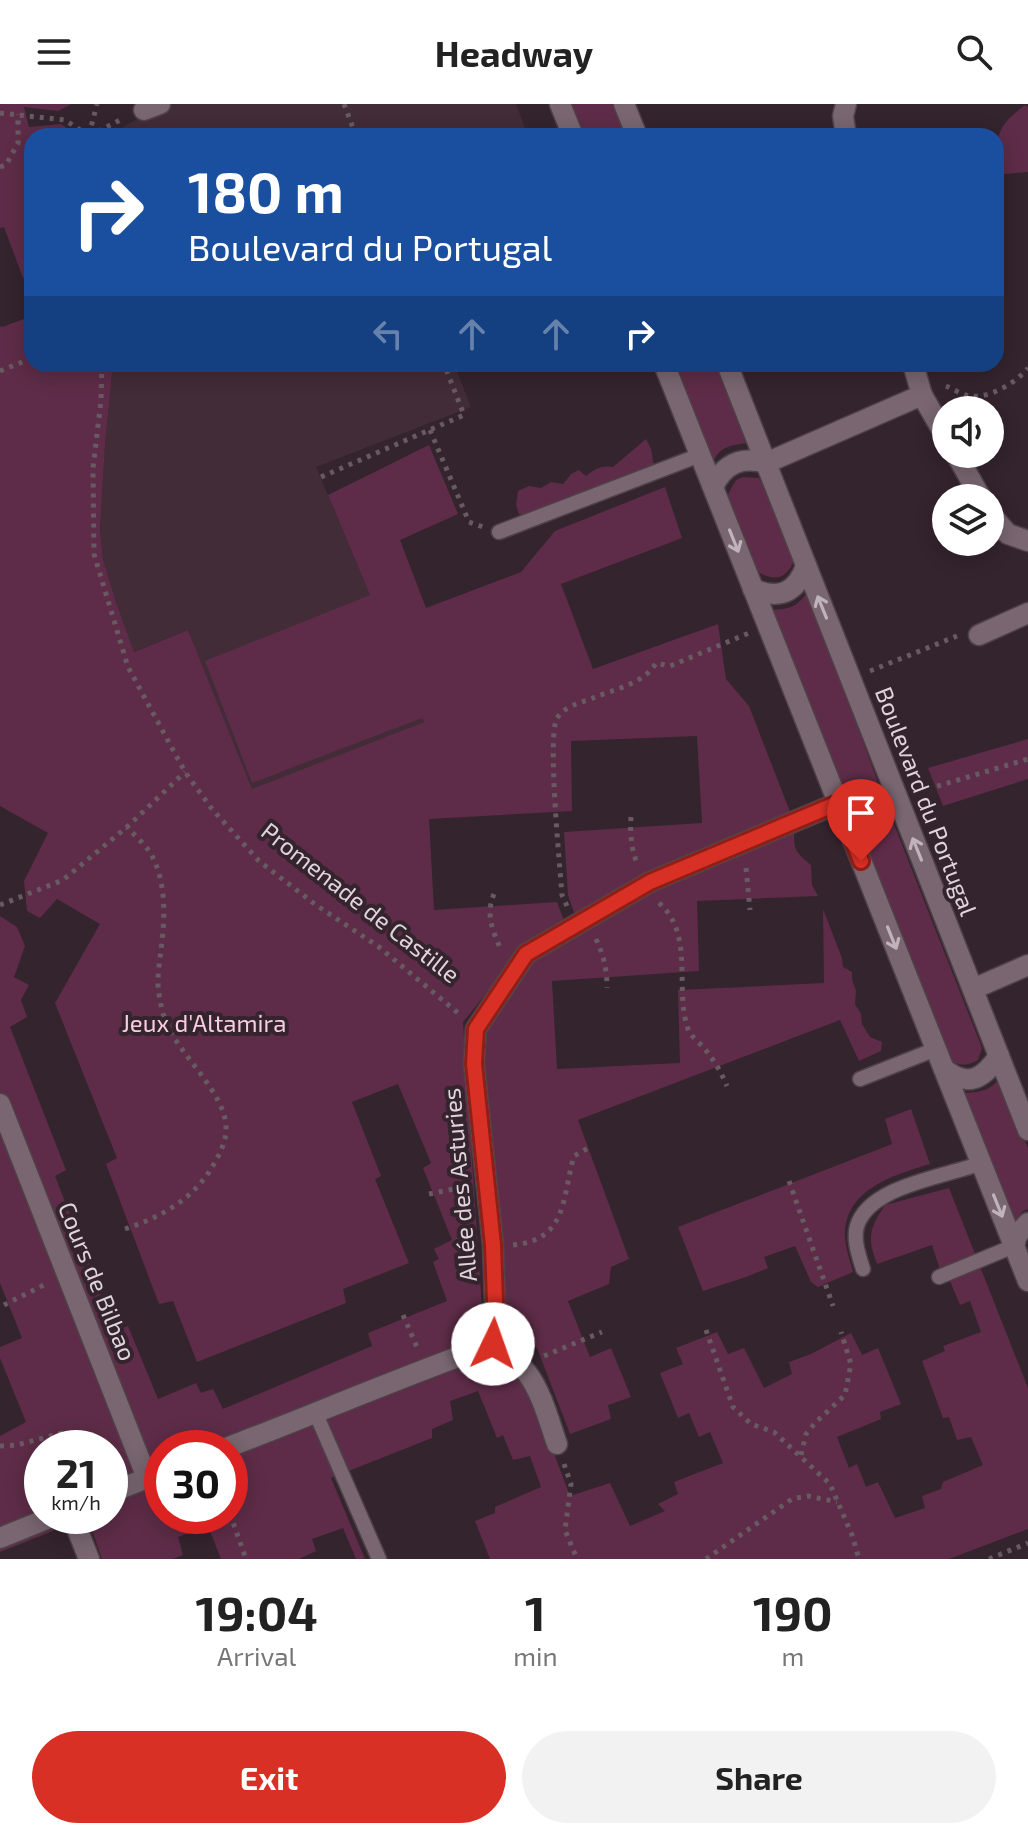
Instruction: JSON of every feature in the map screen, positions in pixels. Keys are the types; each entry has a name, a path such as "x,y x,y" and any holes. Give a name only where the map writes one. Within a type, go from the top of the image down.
{"street":[{"path":"560,104 570,128"},
{"path":"624,104 634,128"},
{"path":"845,128 846,104"},
{"path":"667,372 1028,1281"},
{"name":"Boulevard du Portugal","path":"730,372 1028,1130"},
{"path":"915,372 922,395 932,412"},
{"path":"713,487 718,477 735,463 752,459 766,463 922,395"},
{"path":"1004,530 1028,541"},
{"path":"753,589 766,594 785,592 801,581 806,566"},
{"path":"979,635 1028,613"},
{"path":"476,1029 526,954 644,886 838,803"},
{"path":"973,989 1028,965"},
{"name":"Allée des Asturies","path":"476,1029 474,1064 493,1245 493,1344"},
{"path":"944,1069 954,1077 975,1079 985,1073 999,1056"},
{"name":"Cours de Bilbao","path":"0,1104 67,1273 144,1450"},
{"path":"1014,1246 1017,1235 1028,1223"},
{"path":"248,1440 493,1344 525,1371 539,1395 557,1444"},
{"path":"0,1538 24,1528"},
{"path":"79,1534 89,1559"}],"lane":[{"path":"499,532 700,455"},
{"path":"860,1079 936,1049"},
{"path":"863,1269 856,1249 857,1227 866,1210 876,1201 898,1189 981,1163"},
{"path":"939,1277 1014,1246"},
{"path":"316,1414 379,1559"}],"path":[{"path":"91,128 97,104"},
{"path":"344,104 353,128"},
{"path":"106,128 146,109"},
{"path":"0,113 65,120 77,128"},
{"path":"0,167 6,165 18,143 18,114"},
{"path":"0,371 24,361"},
{"path":"922,395 945,386 972,397 998,391 1021,377 1028,368"},
{"name":"Promenade de Castille","path":"102,372 93,468 94,554 128,667 185,772 212,809 259,861 316,905 379,947 476,1029"},
{"path":"321,477 464,415 447,372"},
{"path":"430,430 469,522 499,532"},
{"path":"607,988 603,953 562,895 555,768 556,721 564,709 638,680 651,672 656,663 670,666 768,627"},
{"path":"850,678 959,635 979,635"},
{"path":"897,798 1028,759"},
{"path":"0,905 63,880 127,827 185,772"},
{"path":"631,817 633,853 644,886 647,893 667,910 679,936 689,1032 719,1068 727,1086"},
{"path":"125,1229 174,1208 201,1184 216,1160 227,1125 210,1088 166,1023 158,994 164,922 162,888 150,853 127,827"},
{"path":"737,846 747,871 750,910"},
{"path":"494,894 489,912 491,925 503,955 517,966"},
{"path":"493,1245 527,1243 544,1236 559,1219 574,1156 590,1147"},
{"path":"789,1181 833,1306"},
{"path":"429,1194 487,1182"},
{"path":"4,1305 67,1273"},
{"path":"403,1315 425,1368"},
{"path":"706,1330 733,1407 751,1424 774,1432 830,1484 859,1559"},
{"path":"525,1371 544,1356 602,1332"},
{"path":"801,1455 806,1434 845,1395 851,1364 841,1332"},
{"path":"0,1446 24,1443"},
{"path":"557,1444 571,1484 565,1530 577,1559"},
{"path":"706,1559 792,1499 808,1496 838,1502"},
{"path":"237,1534 246,1559"},
{"path":"989,1559 1028,1543"}],"shaded area":[{"path":"142,104 516,104 525,128 122,128 139,118"},
{"path":"112,372 457,372 471,407 316,467 424,722 252,790 188,630 133,652 103,559 100,529"}],"green space":[{"path":"0,104 71,104 58,111 24,107 29,127 61,124 67,128 24,128 24,278 4,227 0,228"},
{"path":"571,104 615,104 624,128 580,128"},
{"path":"1025,105 1028,107 1028,172 1004,173 1002,128"},
{"name":"Jeux d'Altamira","path":"24,319 24,372 112,372 100,529 103,559 116,602 134,652 188,630 252,789 424,722 422,718 252,783 205,661 370,595 328,495 429,445 458,514 400,540 426,608 521,572 555,531 665,487 682,538 561,584 593,669 718,624 726,679 749,706 792,817 576,918 568,895 564,832 702,823 697,736 571,741 572,811 429,819 434,910 557,902 565,923 524,947 463,1022 484,1339 248,1432 144,1430 144,1473 128,1479 128,1430 24,1430 24,1534 45,1534 0,1552 0,1436 26,1422 0,1358 0,1347 22,1338 0,1283 0,916 17,927 25,946 14,977 29,985 21,1000 27,1017 10,1027 66,1170 55,1176 115,1330 128,1326 158,1399 196,1383 201,1393 213,1389 223,1409 372,1346 368,1333 447,1301 433,1262 439,1259 434,1249 452,1240 423,1168 431,1163 398,1084 352,1102 381,1176 375,1179 409,1263 343,1289 346,1303 197,1362 173,1301 159,1304 106,1164 117,1158 55,1003 100,924 57,899 40,918 27,911 24,881 48,833 0,806 0,326"},
{"path":"678,372 720,372 748,443 723,449 714,461"},
{"path":"646,439 654,467 533,515 519,514 516,505 518,491 529,486 541,488 551,482 563,484 579,470 586,476 598,468 613,467"},
{"path":"759,478 794,560 780,577 769,577 757,571 727,496 736,480"},
{"path":"806,594 982,1048 978,1060 971,1063 950,1061 771,610 791,607"},
{"path":"1028,739 1028,779 943,806 928,768"},
{"path":"795,829 795,846 811,865 812,885 818,896 697,901 699,971 552,981 557,1069 680,1063 678,990 824,983 823,909 843,967 852,972 855,1004 862,1024 870,1037 882,1042 881,1051 859,1061 840,1020 578,1120 629,1259 611,1267 609,1284 568,1301 590,1357 611,1348 631,1397 608,1405 611,1419 570,1434 537,1348 505,1329 500,1238 480,1064 482,1030 531,958 655,886"},
{"path":"999,1079 1028,1148 1028,1209 1014,1222 962,1093 987,1089"},
{"path":"911,1109 930,1164 874,1186 853,1206 845,1235 853,1272 818,1287 811,1282 795,1246 764,1257 768,1268 703,1291 678,1227 892,1144 885,1119"},
{"path":"949,1188 1028,1388 1028,1529 949,1559 490,1559 475,1521 495,1513 495,1507 541,1487 530,1456 513,1460 503,1435 497,1438 478,1391 450,1401 453,1420 432,1429 432,1438 331,1478 365,1559 356,1559 343,1528 312,1539 316,1551 299,1559 221,1559 211,1534 248,1534 248,1447 488,1353 529,1387 570,1496 610,1483 630,1526 665,1511 658,1504 678,1494 674,1482 723,1463 710,1432 699,1437 689,1413 678,1418 660,1373 683,1364 676,1348 717,1332 728,1354 744,1348 764,1388 792,1374 789,1362 851,1333 862,1355 878,1348 901,1404 880,1412 881,1419 837,1437 849,1468 857,1464 866,1487 878,1482 895,1518 925,1508 922,1496 941,1489 943,1482 983,1465 971,1437 957,1440 949,1417 943,1418 922,1361 945,1351 943,1346 981,1332 970,1301 960,1305 950,1281 944,1282 932,1245 877,1264 871,1234 885,1205"},
{"path":"144,1489 144,1534 186,1534 178,1537 183,1555 173,1559 102,1559 93,1534 128,1534 128,1496"}],"route":[{"path":"493,1344 493,1245 474,1064 476,1029 526,954 650,882 838,803 861,861"}]}
